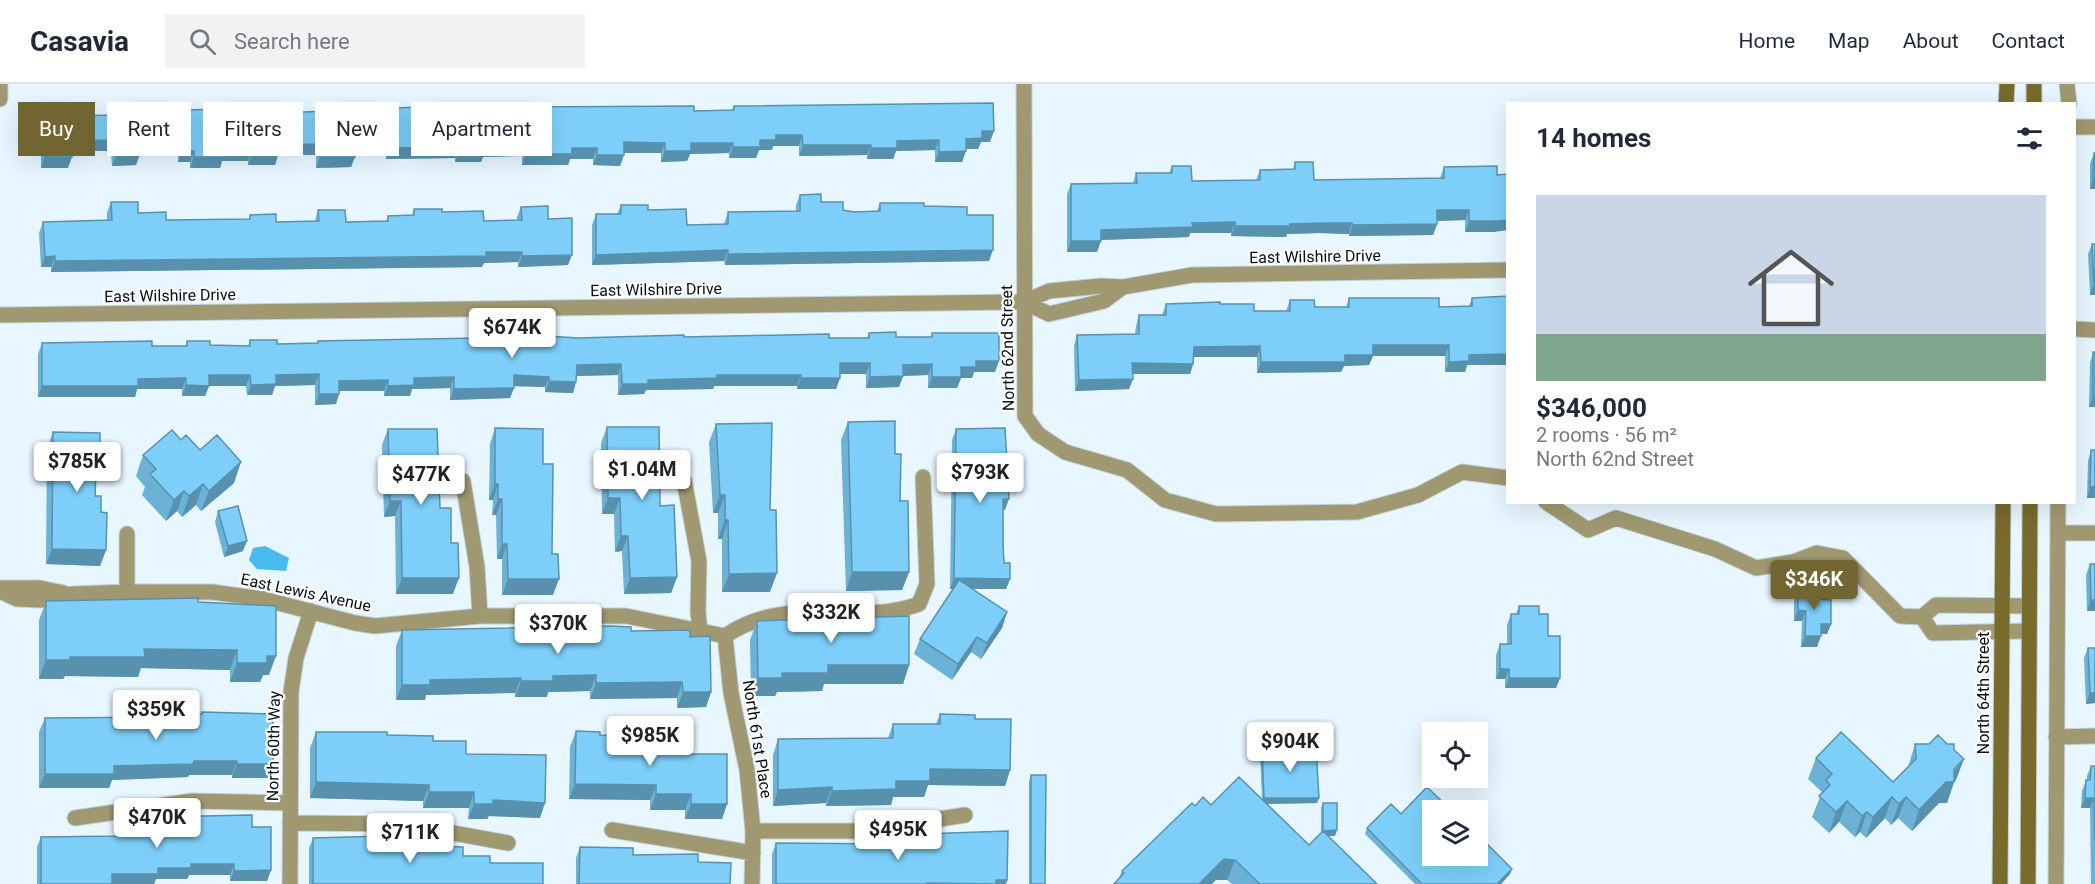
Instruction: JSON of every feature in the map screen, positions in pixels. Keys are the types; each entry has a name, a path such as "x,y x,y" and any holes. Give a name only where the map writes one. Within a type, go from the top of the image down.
{"main road":[{"path":"2006,102 2007,84"},
{"path":"2034,84 2034,102"},
{"name":"North 64th Street","path":"2000,884 2003,504"},
{"path":"2028,884 2030,504"}],"street":[{"path":"0,84 0,99"},
{"name":"North 62nd Street","path":"1024,84 1024,416 1038,434 1065,452 1127,470 1165,500 1216,514 1357,512 1418,495 1462,472 1506,478"},
{"path":"2067,84 2069,102"},
{"path":"2076,127 2095,127"},
{"name":"East Wilshire Drive","path":"0,315 1024,302 1049,291 1123,287 1192,275 1506,270"},
{"name":"East Wilshire Drive","path":"1024,302 1050,314 1104,301 1123,287"},
{"path":"2076,329 2095,330"},
{"path":"726,636 742,624 790,611 896,612 919,604 927,584 923,477"},
{"path":"684,480 699,561 700,630"},
{"path":"463,481 477,567 480,616"},
{"path":"1549,504 1588,530 1616,518 1715,549 1756,568 1793,562 1817,553 1842,558 1900,616 1922,617 1936,605 2030,606"},
{"path":"2056,884 2058,504"},
{"path":"2058,533 2095,533"},
{"path":"127,534 127,592"},
{"name":"East Lewis Avenue","path":"0,589 17,599 40,600 73,594 212,592 263,599 375,626 480,616 626,616 726,636"},
{"name":"North 60th Way","path":"290,884 291,692 296,658 311,611"},
{"path":"1922,617 1933,633 2029,631"},
{"name":"North 61st Place","path":"726,636 731,693 747,770 753,831 752,884"},
{"path":"2056,737 2095,736"},
{"path":"75,818 192,801 290,802"},
{"path":"753,831 864,831 965,815"},
{"path":"290,823 405,824 508,843"},
{"path":"612,830 753,853"}],"water":[{"path":"265,546 289,558 286,571 257,569 249,560 253,548"}],"building":[{"path":"993,103 994,131 982,131 982,138 966,139 966,151 939,152 939,140 897,141 897,148 871,148 871,145 803,145 802,135 776,135 776,140 760,140 760,147 733,147 733,143 691,143 691,151 665,151 665,143 624,142 624,155 597,155 597,148 572,148 572,154 552,154 552,107 694,106 694,111 734,110 734,106"},
{"path":"411,107 411,148 399,148 399,108"},
{"path":"191,110 203,110 203,156 224,157 194,157 194,151 191,151"},
{"path":"303,112 315,112 315,144 303,144"},
{"path":"95,115 107,115 107,140 95,140"},
{"path":"2094,153 2095,178 2093,178"},
{"path":"45,156 72,156 72,157"},
{"path":"320,156 355,156 355,157"},
{"path":"1295,162 1313,162 1314,180 1444,178 1444,167 1497,166 1497,175 1506,174 1506,220 1469,221 1469,210 1437,210 1437,224 1323,223 1290,224 1290,226 1235,226 1235,222 1192,223 1193,227 1101,230 1101,241 1071,241 1071,184 1137,183 1136,173 1172,173 1172,166 1191,166 1192,181 1260,180 1260,170 1295,169"},
{"path":"821,194 821,202 843,202 843,210 854,212 880,211 880,203 924,203 924,206 967,207 967,215 993,215 993,250 728,254 728,250 596,255 596,214 621,214 621,205 648,205 648,210 686,209 687,225 728,224 728,212 800,211 800,195"},
{"path":"111,202 138,202 138,213 166,212 166,220 250,219 250,215 276,214 276,222 319,221 318,210 345,210 346,222 388,221 388,216 414,215 414,209 442,209 442,212 483,211 484,221 522,220 521,207 548,206 548,219 572,218 572,255 522,256 522,252 486,252 486,256 55,261 55,256 45,257 43,222 112,220"},
{"path":"2092,244 2095,244 2095,284 2094,284"},
{"path":"1506,296 1506,354 1469,355 1469,361 1449,362 1449,345 1373,345 1373,355 1345,355 1345,362 1261,362 1260,346 1194,347 1193,364 1132,363 1133,379 1079,380 1077,335 1139,334 1139,315 1166,315 1166,304 1220,302 1220,304 1254,304 1254,311 1290,311 1290,300 1314,300 1315,307 1349,307 1349,298 1439,298 1439,307 1472,306 1472,298"},
{"path":"896,332 896,337 932,337 932,333 999,333 999,361 976,361 976,367 961,367 961,377 932,377 932,364 903,365 903,376 870,377 870,363 840,363 840,378 801,378 801,375 717,375 717,378 648,380 648,384 622,384 621,364 577,365 576,382 549,381 549,377 514,375 514,388 454,389 454,377 414,378 414,385 388,386 388,380 339,381 339,394 319,394 319,374 276,375 276,384 251,385 250,375 209,375 209,386 186,385 186,378 138,379 138,386 42,386 42,343 152,341 152,346 187,346 187,341 210,341 210,345 250,346 250,340 277,340 277,344 479,338 548,341 548,336 578,338 829,334 829,338 869,338 869,333"},
{"path":"2093,352 2095,352 2095,397 2093,397"},
{"path":"895,421 895,454 901,454 900,501 908,501 909,572 852,572 848,422"},
{"path":"772,423 770,510 776,510 777,573 729,574 728,520 725,520 725,495 720,495 716,424"},
{"path":"607,427 659,427 660,506 674,505 677,577 630,578 628,536 621,536 620,498 608,498"},
{"path":"495,428 543,429 543,464 553,464 552,554 558,554 559,579 508,579 507,544 502,544 502,499 498,499 498,484 495,484"},
{"path":"1005,428 1009,499 1003,499 1003,543 1004,563 1010,563 1010,579 954,578 956,429"},
{"path":"388,429 437,429 440,508 451,508 451,543 458,543 459,578 402,578 401,501 390,501"},
{"path":"172,430 181,440 186,435 200,450 217,435 241,462 209,491 203,484 189,496 184,491 174,500 150,474 156,469 143,455"},
{"path":"53,432 100,433 100,470 96,470 95,496 101,496 101,512 107,513 106,550 52,549"},
{"path":"2091,450 2095,450 2095,487 2090,487"},
{"path":"238,506 247,541 228,546 218,511"},
{"path":"2090,564 2095,564 2095,600 2091,600"},
{"path":"959,580 1007,612 987,643 977,637 958,664 920,639"},
{"path":"1798,590 1820,590 1819,599 1831,600 1831,624 1821,624 1821,636 1805,636 1806,611 1798,610"},
{"path":"198,598 198,602 276,606 276,656 267,656 267,663 237,663 237,650 144,649 145,657 70,657 70,660 46,660 46,601"},
{"path":"1519,606 1539,606 1539,614 1548,614 1548,636 1560,636 1560,678 1509,678 1509,669 1500,669 1500,644 1511,644 1511,614 1519,614"},
{"path":"909,616 909,665 828,665 828,673 782,673 782,678 758,678 757,621"},
{"path":"631,627 631,631 690,630 690,637 710,636 711,692 683,692 682,682 596,683 596,675 553,676 553,681 521,681 521,678 430,680 430,685 402,685 402,630"},
{"path":"2088,648 2095,648 2095,693 2090,693"},
{"path":"202,712 273,714 273,764 194,761 193,764 114,766 114,774 45,774 45,718 170,717 170,714 202,714"},
{"path":"940,714 975,715 975,719 1011,719 1010,770 930,769 930,781 896,781 896,789 832,791 832,787 778,790 778,739 893,738 893,724 940,724"},
{"path":"576,731 600,732 600,735 647,736 647,747 686,747 686,754 727,754 727,804 691,804 691,794 656,794 656,785 575,784"},
{"path":"316,732 387,732 387,735 433,736 433,741 466,741 466,754 546,755 545,803 493,800 493,804 474,804 474,792 429,792 429,785 316,782"},
{"path":"1841,732 1893,782 1916,759 1915,744 1929,744 1938,735 1947,744 1954,744 1954,750 1964,759 1954,769 1954,782 1946,782 1919,810 1906,797 1899,804 1892,797 1873,817 1867,812 1862,816 1847,801 1836,812 1819,796 1830,785 1826,780 1832,774 1816,758"},
{"path":"1262,748 1316,748 1319,798 1264,798"},
{"path":"2091,766 2095,766 2095,841 2094,798 2085,798 2086,780 2090,780"},
{"path":"1031,775 1046,775 1045,884 1031,884"},
{"path":"1239,777 1309,845 1323,831 1377,884 1260,884 1235,860 1224,859 1199,884 1114,884 1124,873 1122,871 1192,803 1195,806 1203,797 1211,805"},
{"path":"1426,788 1441,800 1422,800 1422,866 1488,866 1488,845 1512,869 1497,884 1422,884 1367,828 1391,804 1401,814"},
{"path":"1323,803 1337,803 1337,830 1323,831"},
{"path":"252,815 252,827 271,827 271,870 234,871 234,864 191,864 191,868 158,868 158,874 112,874 112,884 41,884 41,837 120,836 121,824 154,824 154,817"},
{"path":"1008,831 1007,880 996,880 996,884 776,884 776,843 891,844 891,835"},
{"path":"384,836 384,840 431,840 431,846 463,847 463,856 490,856 490,863 543,863 543,884 313,884 313,838"},
{"path":"580,847 633,848 633,855 698,854 698,862 731,863 730,884 579,884"}]}
